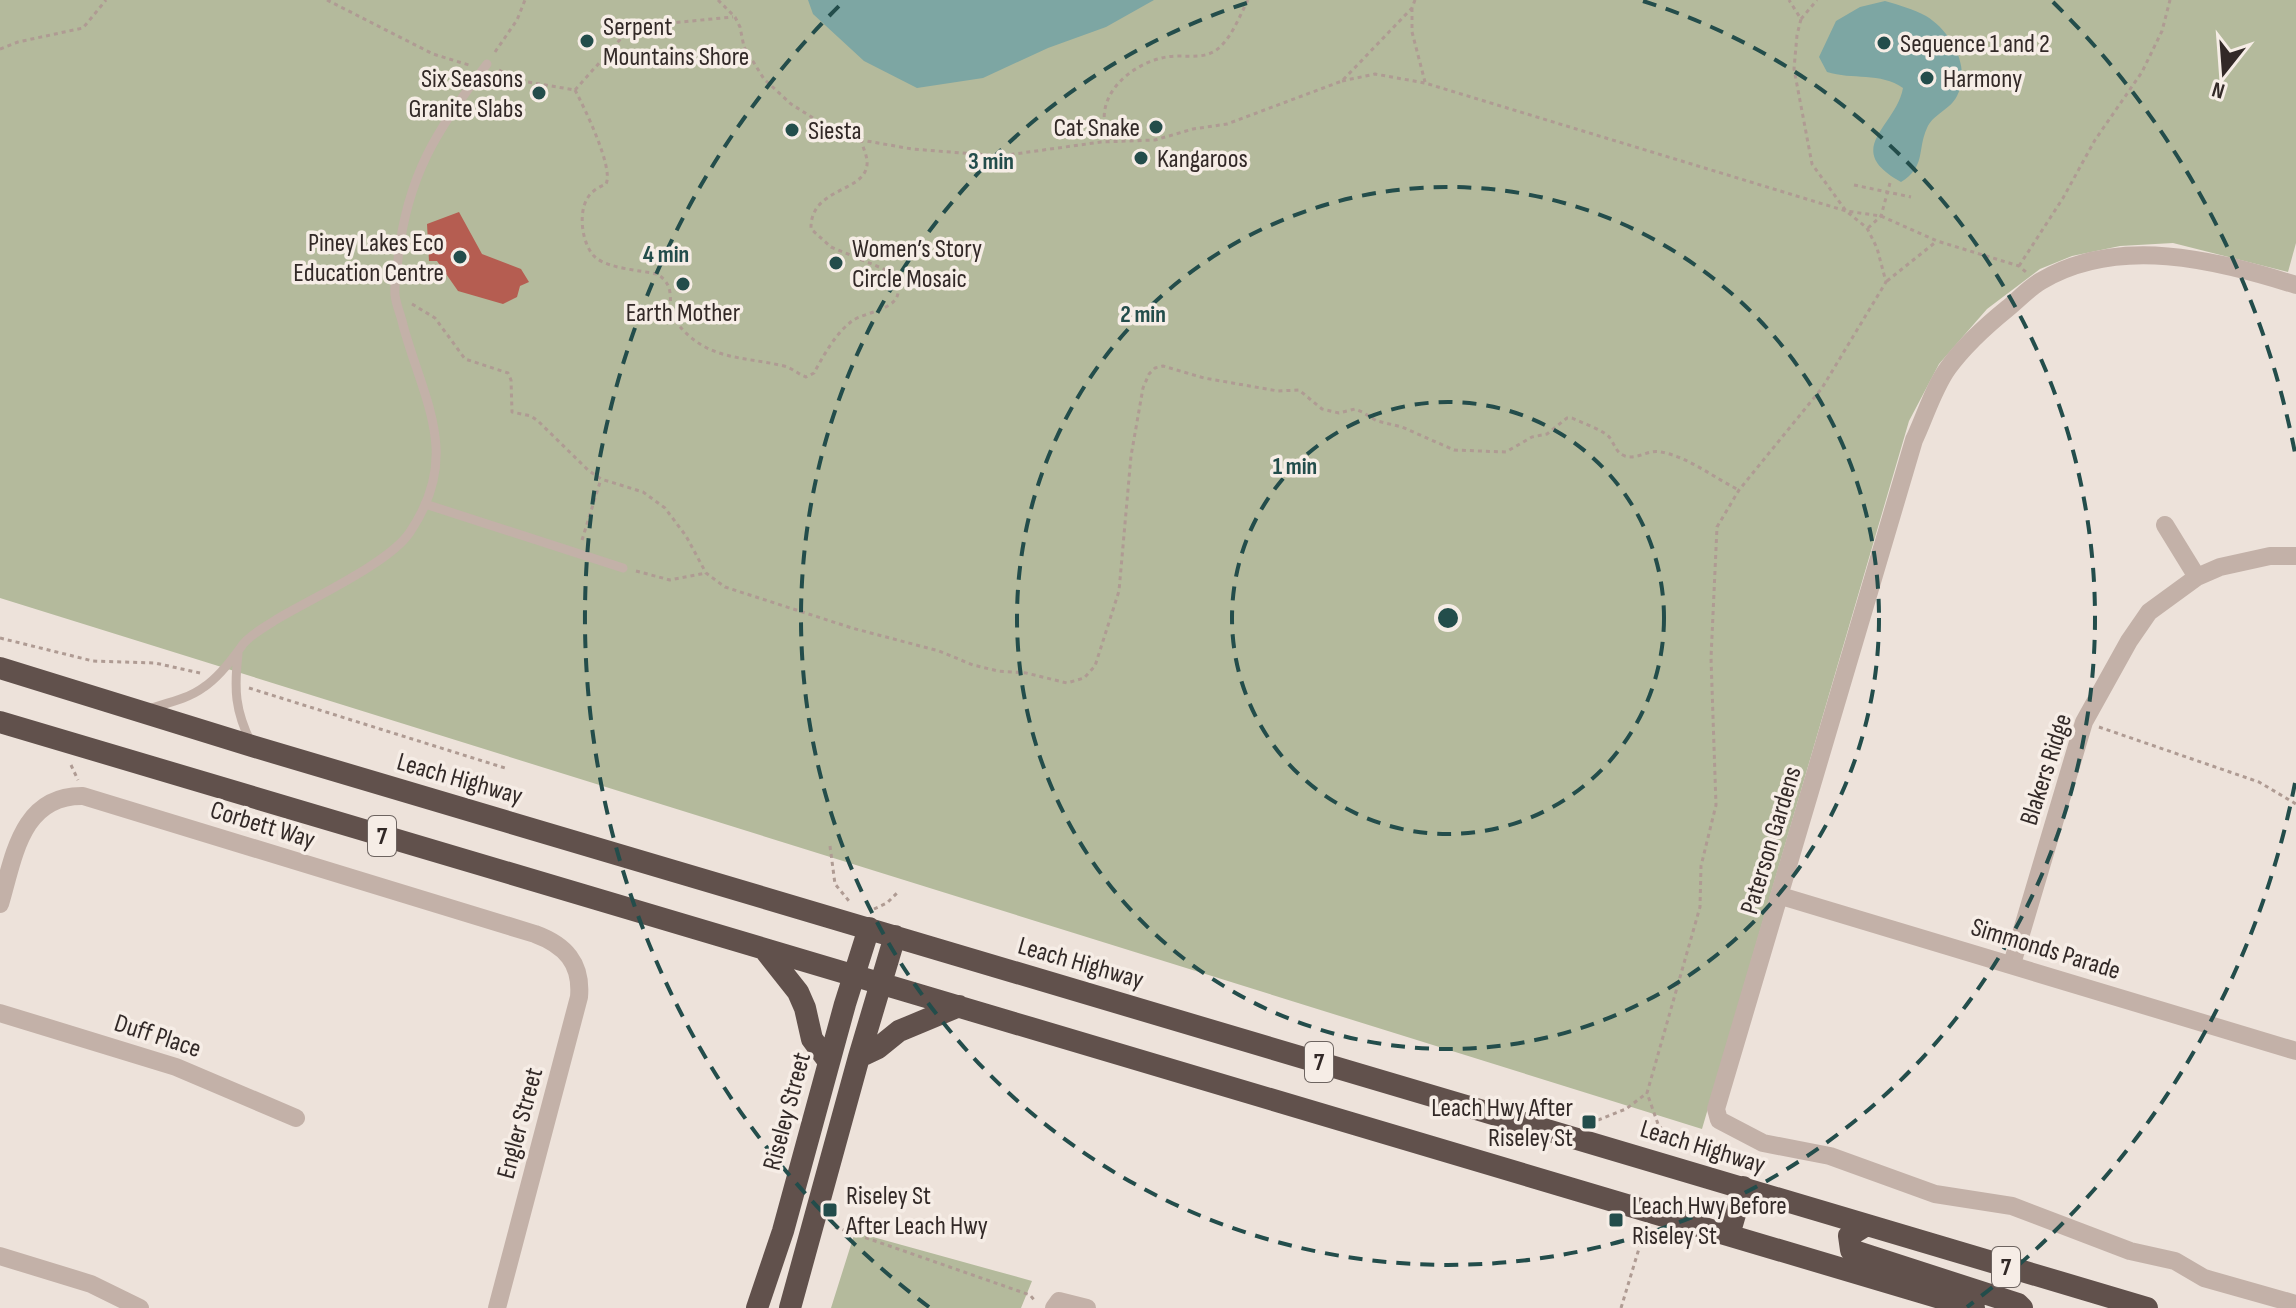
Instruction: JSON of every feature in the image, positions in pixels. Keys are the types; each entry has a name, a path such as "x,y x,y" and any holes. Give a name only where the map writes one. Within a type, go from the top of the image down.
{"highway":[{"name":"Leach Highway","path":"0,668 252,746 851,909 895,936 2147,1308"},
{"name":"7","path":"0,722 1974,1308"},
{"name":"Riseley Street","path":"757,1308 783,1231 870,919"},
{"path":"790,1308 895,936"},
{"path":"764,949 798,992 812,1039 829,1062"},
{"path":"859,1057 878,1048 899,1031 959,1006"},
{"path":"1729,1235 1743,1187"},
{"path":"1865,1226 1849,1236 1851,1250 2018,1304 2022,1308"}],"street":[{"name":"Paterson Gardens","path":"2296,285 2171,255 2120,256 2072,267 2040,282 1988,324 1947,369 1914,440 1716,1109 1719,1120 1763,1143 1830,1156 1935,1194 2012,1206 2130,1251 2175,1261 2204,1278 2296,1304"},
{"path":"2165,525 2197,577"},
{"name":"Blakers Ridge","path":"2012,964 2084,722 2129,641 2149,612 2197,577 2220,567 2270,556 2296,556"},
{"path":"0,904 23,831 30,820 41,808 55,800 83,796"},
{"name":"Corbett Way","path":"83,796 535,934 558,944 568,953"},
{"name":"Simmonds Parade","path":"1781,896 2296,1051"},
{"name":"Engler Street","path":"497,1308 579,997 578,972 568,953"},
{"name":"Duff Place","path":"0,1013 176,1067 296,1118"},
{"path":"0,1256 91,1284 140,1308"},
{"path":"1051,1306 1087,1308"}],"lane":[{"path":"252,746 236,706 234,683 241,646 270,623 384,557 409,534 435,480 437,446 433,414 414,364 395,294 402,226 420,170 438,131 487,64"},
{"path":"425,504 623,568"},
{"path":"138,712 196,692 238,654"}],"path":[{"path":"0,49 83,28 106,0"},
{"path":"327,0 433,54 467,65 487,64 516,80 575,90"},
{"path":"487,64 517,20 525,0"},
{"path":"718,0 735,17 744,47 764,79 791,104 832,130 861,140 912,149 1000,156 1111,141 1155,140 1193,129 1227,124 1342,81 1375,74 1425,83 1846,211 1881,216 1937,241 2019,266 2040,282"},
{"path":"1111,141 1104,121 1113,87 1147,64 1168,57 1196,57 1213,53 1226,41 1248,0"},
{"path":"1415,0 1412,32 1425,83"},
{"path":"1789,0 1801,19"},
{"path":"1817,0 1801,19 1794,69 1812,164 1846,211 1867,228 1877,248 1886,282"},
{"path":"2019,266 2063,198 2095,140 2142,72 2162,31 2170,0"},
{"path":"1342,81 1412,8"},
{"path":"575,90 625,34 660,24 735,17"},
{"path":"575,90 609,172 606,184 587,198 582,217 586,240 593,255 605,262 657,274 664,279 670,289 674,318 690,337 709,350 744,361 788,367 806,377 814,373 849,324 888,308 894,302 896,293 891,272 831,247 811,229 812,216 821,203 863,175 867,164 861,140"},
{"path":"1867,228 1881,216 1890,183"},
{"path":"1854,185 1911,197"},
{"path":"1669,1139 1658,1124 1647,1093 1700,907 1701,866 1716,805 1711,658 1717,527 1739,490 1822,388 1886,282 1937,241"},
{"path":"395,294 435,318 465,359 508,373 512,412 531,416 601,479 643,492 659,503 675,519 706,573 725,587 877,635 939,651 973,665 1026,673 1059,682 1076,682 1095,666 1119,591 1131,456 1143,388 1155,368 1163,366 1204,378 1278,391 1299,390 1322,409 1339,413 1355,409 1377,421 1402,427 1454,450 1506,452 1532,437 1547,434 1561,421 1572,418 1606,434 1619,453 1627,457 1661,452 1700,468 1739,490"},
{"path":"578,553 601,479"},
{"path":"623,568 670,580 706,573"},
{"path":"0,638 23,641 93,661 155,663 216,677"},
{"path":"234,683 505,768"},
{"path":"2084,722 2259,782 2296,804"},
{"path":"70,763 83,796"},
{"path":"830,846 835,884 851,909"},
{"path":"870,919 897,893"},
{"path":"1598,1120 1626,1109 1647,1093"},
{"path":"833,1226 1030,1295 1051,1306"},
{"path":"1621,1308 1645,1227"}],"green space":[{"path":"0,0 2296,0 2296,243 2288,272 2173,243 2120,246 2072,256 2040,269 1987,309 1939,364 1909,421 1702,1129 0,598"},
{"path":"855,1232 1032,1281 1021,1308 831,1308"}],"water":[{"path":"808,0 1154,0 1106,27 1048,48 983,78 917,88 864,61 813,14"},
{"path":"1885,1 1926,16 1944,31 1956,51 1962,74 1957,96 1930,123 1918,164 1901,182 1884,170 1875,159 1873,148 1903,88 1876,78 1827,72 1819,57 1836,21 1860,7"}],"building":[{"name":"Piney Lakes Eco Education Centre","path":"459,212 482,254 521,269 529,282 520,286 517,297 503,304 458,291 437,261 429,261 427,224"}],"place":[{"name":"Serpent Mountains Shore","path":"587,41"},
{"name":"Sequence 1 and 2","path":"1884,43"},
{"name":"Harmony","path":"1927,78"},
{"name":"Six Seasons Granite Slabs","path":"539,93"},
{"name":"Cat Snake","path":"1156,127"},
{"name":"Siesta","path":"792,130"},
{"name":"Kangaroos","path":"1141,158"},
{"name":"Piney Lakes Eco Education Centre","path":"460,257"},
{"name":"Women’s Story Circle Mosaic","path":"836,263"},
{"name":"Earth Mother","path":"683,284"},
{"name":"Leach Hwy After Riseley St","path":"1589,1122"},
{"name":"Riseley St After Leach Hwy","path":"830,1210"},
{"name":"Leach Hwy Before Riseley St","path":"1616,1220"}]}
